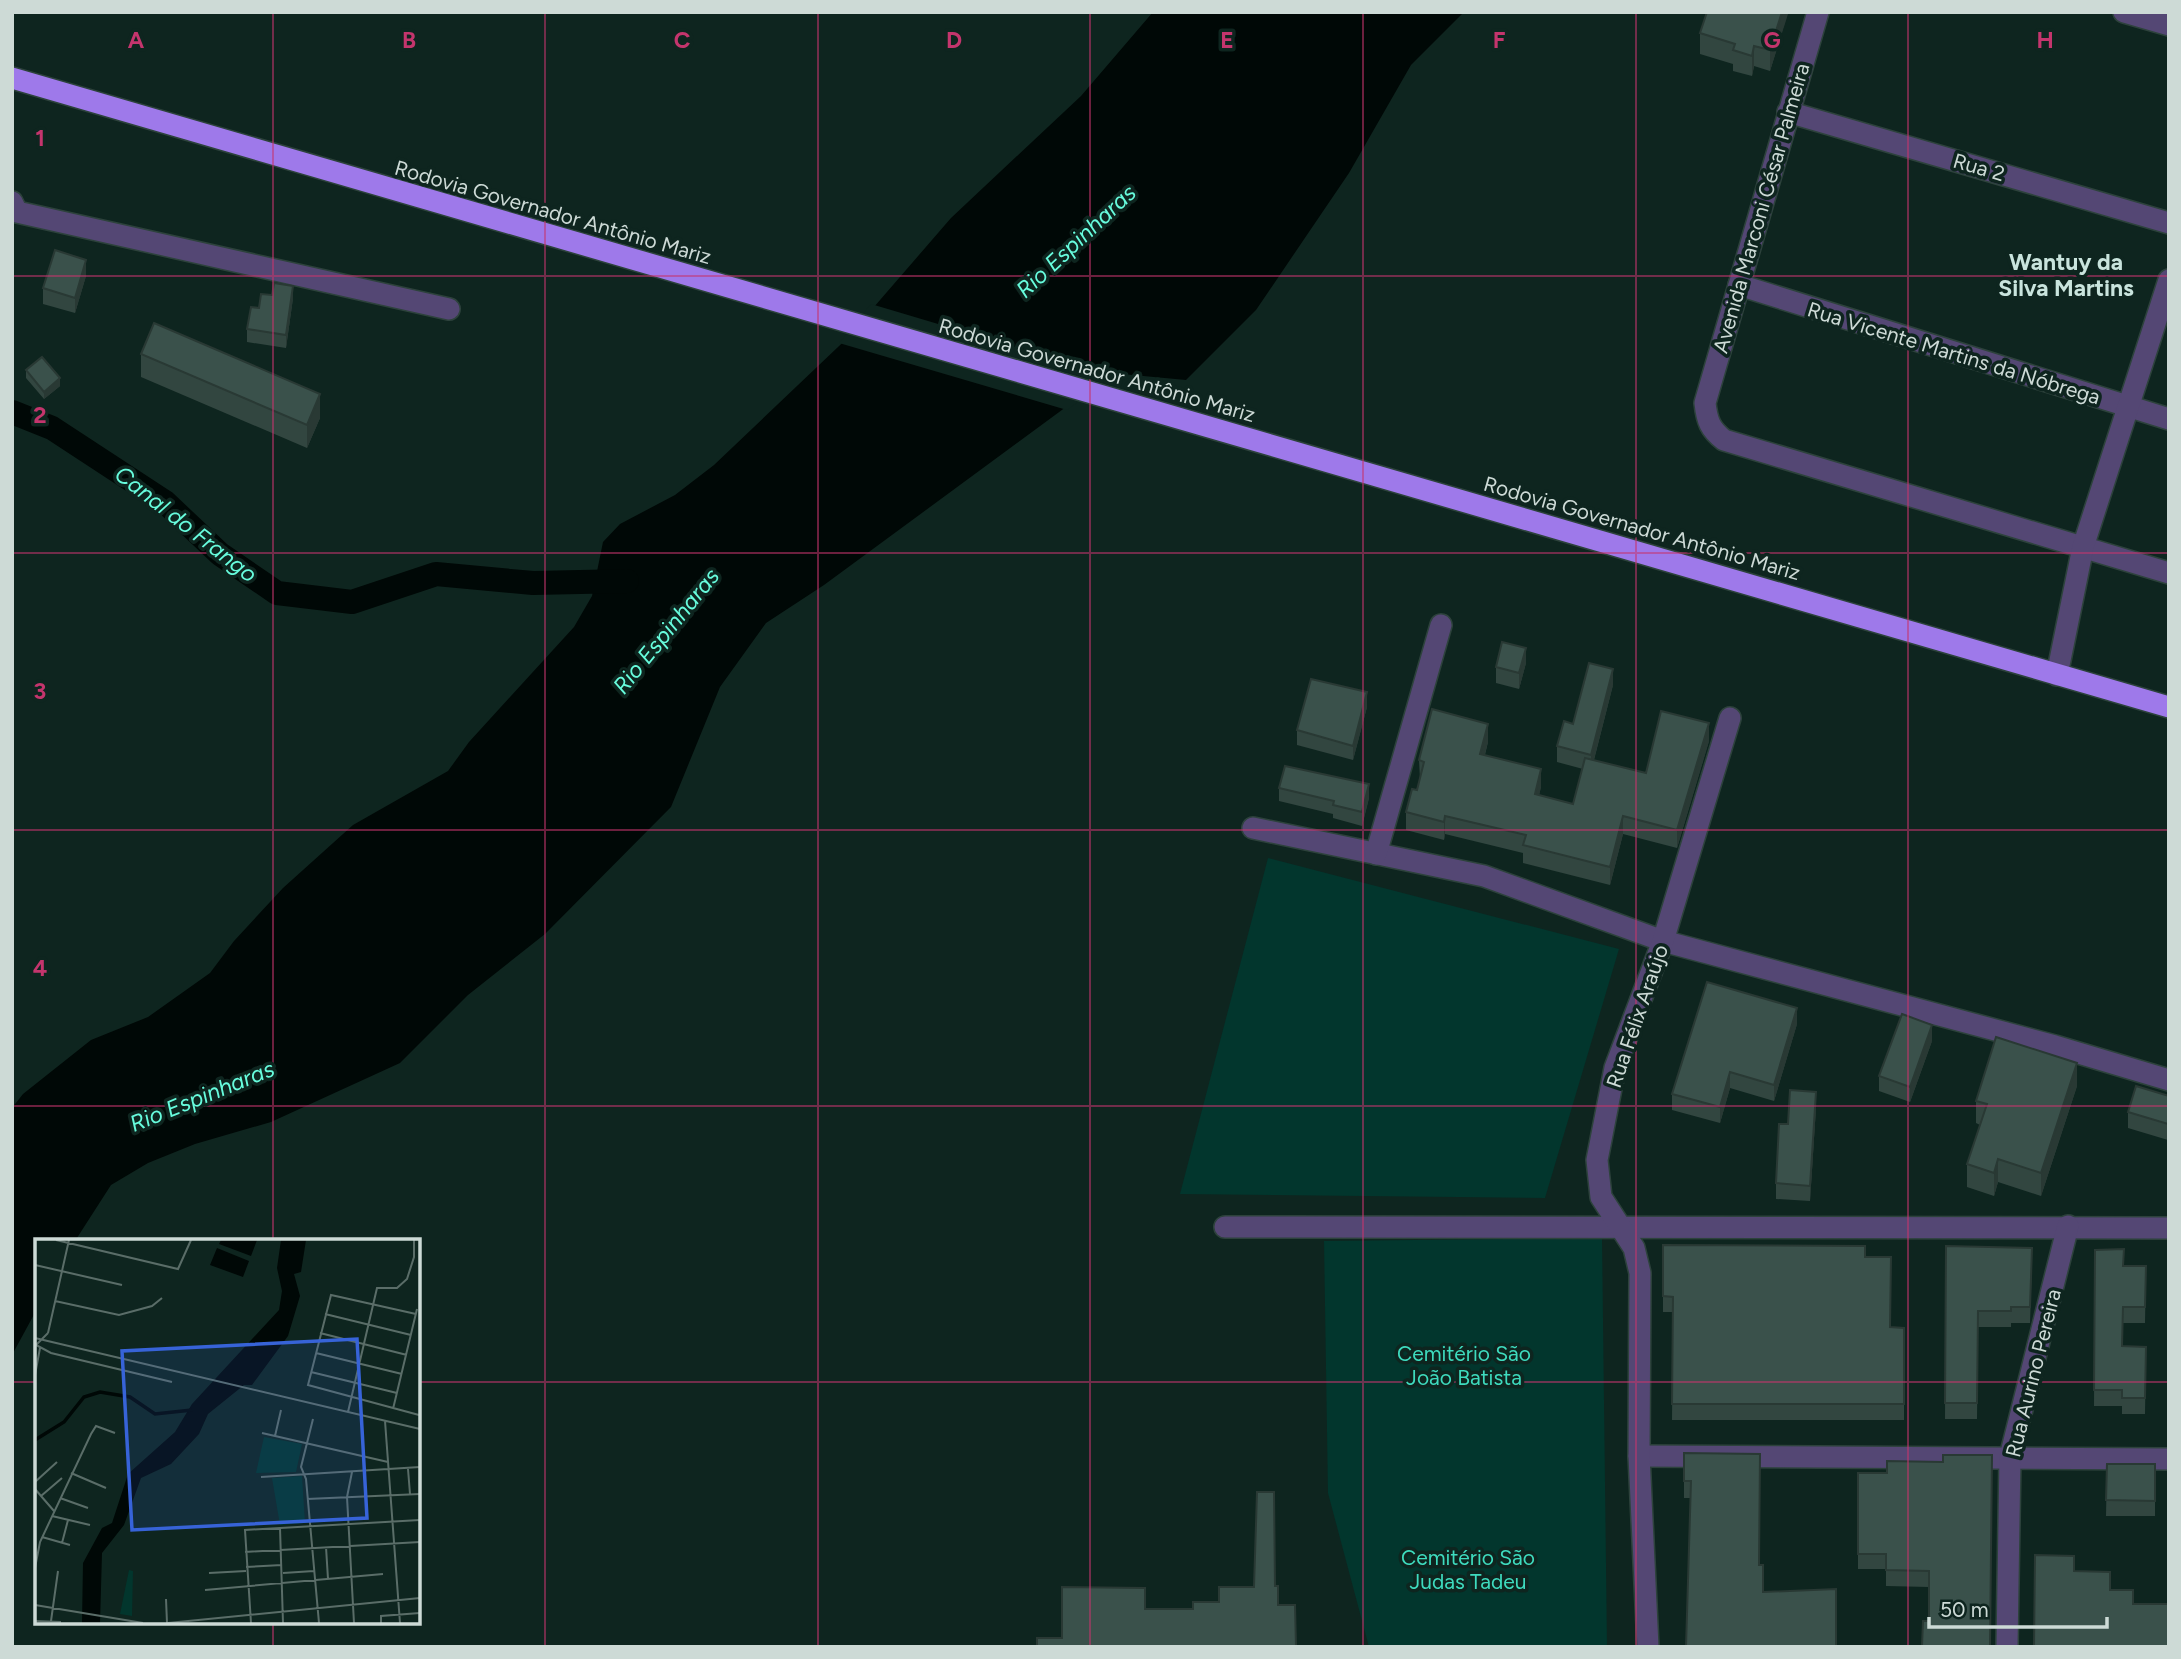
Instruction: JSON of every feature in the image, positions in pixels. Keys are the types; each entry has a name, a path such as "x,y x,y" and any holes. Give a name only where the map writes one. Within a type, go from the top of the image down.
{"highway":[{"name":"Rodovia Governador Antônio Mariz","path":"12,78 2169,708"}],"street":[{"name":"Avenida Marconi César Palmeira","path":"1818,12 1705,403 1707,421 1724,440 2083,547"},
{"path":"2124,12 2169,25"},
{"name":"Rua 2","path":"1788,112 2169,223"},
{"path":"12,202 17,212 449,309"},
{"path":"2057,675 2083,547 2169,281"},
{"name":"Rua Vicente Martins da Nóbrega","path":"1739,285 2169,419"},
{"path":"2083,547 2169,573"},
{"path":"1376,854 1441,625"},
{"name":"Rua Félix Araújo","path":"1648,1647 1639,1456 1640,1273 1634,1248 1601,1197 1597,1160 1615,1068 1663,941 1730,718"},
{"path":"1253,828 1484,876 1663,941 2055,1046 2169,1080"},
{"name":"Rua Aurino Pereira","path":"2007,1647 2010,1457 2068,1226"},
{"path":"1225,1227 2169,1227"},
{"path":"1639,1456 2169,1459"}],"green space":[{"path":"1268,858 1619,949 1545,1198 1180,1194"},
{"name":"Cemitério São João Batista","path":"1602,1238 1607,1647 1369,1647 1328,1493 1324,1241"}],"water":[{"name":"Rio Espinharas","path":"1153,12 1464,12 1411,65 1349,173 1256,310 1186,380 1111,373 1091,388 861,322 951,218 1081,96"},
{"name":"Rio Espinharas","path":"858,328 1085,393 824,585 766,623 720,687 671,807 545,934 468,995 400,1063 271,1122 195,1144 148,1163 111,1185 76,1239 35,1239 35,1313 12,1355 12,1108 23,1094 91,1040 148,1017 210,973 234,941 283,888 353,825 448,771 469,742 574,627 592,596 603,542 620,524 675,495 714,465"}],"pier":[{"path":"871,304 1120,378 1112,377 1067,410 839,343"}],"building":[{"path":"1707,12 1782,12 1770,50 1754,46 1752,56 1733,50 1735,44 1700,33"},
{"path":"55,250 86,260 75,298 43,288"},
{"path":"274,283 293,286 286,335 247,329 251,307 259,308 261,294 272,295"},
{"path":"154,323 320,394 307,425 141,354"},
{"path":"42,357 60,378 44,392 26,370"},
{"path":"1502,642 1526,648 1519,673 1496,667"},
{"path":"1589,663 1613,669 1591,755 1557,746 1564,721 1573,724"},
{"path":"1311,679 1367,692 1353,746 1297,730"},
{"path":"1432,709 1488,724 1480,754 1541,769 1535,794 1573,804 1585,758 1646,773 1661,711 1709,723 1677,830 1623,816 1610,867 1523,845 1526,835 1445,816 1444,822 1406,812 1412,789 1417,790 1424,762 1419,760"},
{"path":"1285,766 1369,784 1362,812 1333,805 1334,801 1279,788"},
{"path":"1707,982 1797,1008 1774,1085 1730,1072 1720,1107 1672,1094"},
{"path":"1902,1014 1932,1025 1910,1087 1879,1076"},
{"path":"1996,1037 2077,1063 2041,1173 1998,1159 1994,1173 1967,1164 1987,1104 1976,1101"},
{"path":"2136,1086 2169,1096 2168,1124 2128,1112"},
{"path":"1790,1090 1816,1092 1810,1186 1776,1183 1779,1124 1788,1124"},
{"path":"1663,1245 1865,1246 1865,1257 1891,1257 1890,1327 1904,1328 1904,1404 1672,1404 1673,1297 1663,1296"},
{"path":"1946,1246 2032,1248 2030,1307 2011,1307 2011,1311 1978,1311 1977,1403 1945,1403"},
{"path":"2124,1249 2123,1266 2146,1266 2145,1307 2123,1307 2122,1346 2146,1347 2145,1398 2122,1398 2122,1390 2094,1390 2095,1250"},
{"path":"1684,1453 1760,1454 1759,1565 1763,1565 1763,1592 1836,1589 1836,1647 1686,1647 1691,1481 1684,1481"},
{"path":"1943,1455 1992,1455 1990,1647 1922,1646 1923,1621 1929,1621 1929,1571 1886,1570 1886,1554 1858,1554 1858,1473 1887,1473 1887,1461 1943,1462"},
{"path":"2107,1464 2155,1464 2155,1501 2106,1500"},
{"path":"1257,1492 1274,1492 1275,1586 1278,1586 1278,1605 1295,1605 1296,1647 1037,1647 1037,1638 1062,1638 1062,1587 1145,1588 1145,1609 1193,1609 1193,1602 1219,1602 1219,1587 1254,1587"},
{"path":"2035,1555 2074,1556 2074,1571 2110,1572 2110,1590 2133,1590 2133,1604 2169,1604 2169,1647 2034,1647"}],"waterway":[{"name":"Canal do Frango","path":"12,412 52,428 165,502 220,554 277,593 352,602 436,574 533,583 627,581"}],"district":[{"name":"Wantuy da Silva Martins","path":"2066,275"}],"park label":[{"name":"Cemitério São Judas Tadeu","path":"1468,1569"}]}
